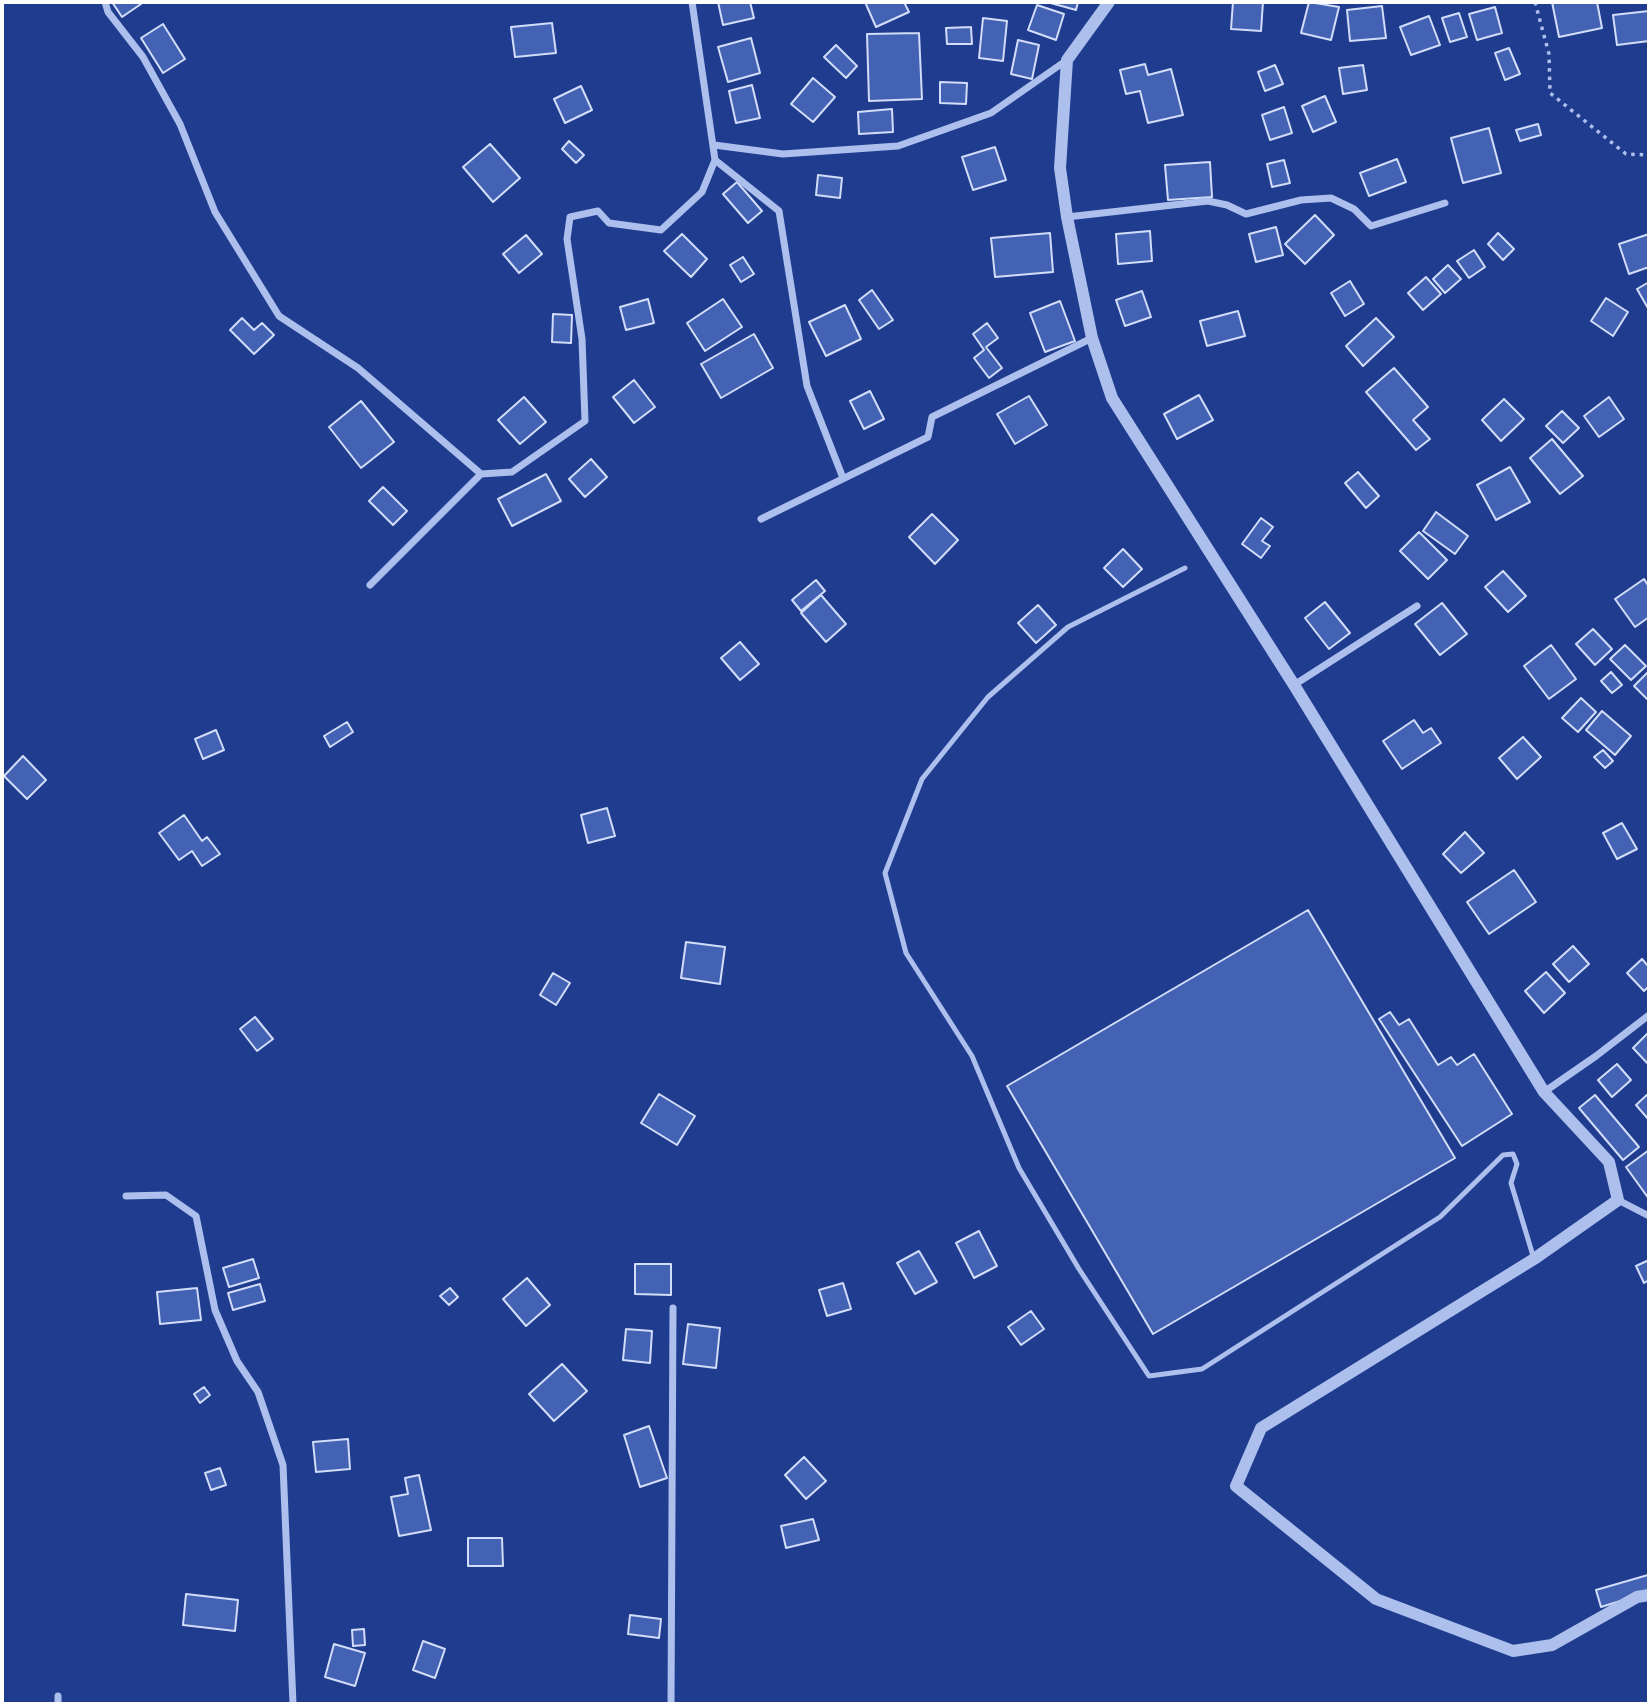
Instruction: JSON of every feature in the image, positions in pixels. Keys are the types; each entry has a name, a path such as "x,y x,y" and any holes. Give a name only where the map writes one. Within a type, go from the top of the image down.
{"street":[{"path":"105,2 108,12 143,57 180,124 215,212 279,316 358,368 481,474"},
{"path":"370,585 481,474 512,472 585,421 582,339 568,239 570,217 598,211 609,223 661,230 702,192 716,160 692,2"},
{"path":"714,145 783,154 898,146 991,113 1067,60 1109,2"},
{"path":"1067,60 1060,168 1067,217 1092,338 1112,398 1294,685 1544,1092 1609,1162 1618,1200 1649,1216"},
{"path":"716,160 779,211 807,386 843,478"},
{"path":"1067,217 1208,201 1227,205 1246,214 1301,200 1331,198 1354,209 1371,226 1445,204"},
{"path":"761,519 928,437 932,417 1092,338"},
{"path":"1294,685 1418,606"},
{"path":"1544,1092 1597,1056 1649,1015"},
{"path":"126,1196 166,1195 196,1216 215,1310 237,1361 258,1392 283,1465 293,1704"},
{"path":"1618,1200 1534,1259 1261,1428 1236,1486 1376,1599 1513,1651 1552,1645 1637,1597 1649,1595"},
{"path":"671,1704 673,1308"}],"lane":[{"path":"1185,568 1068,626 988,697 922,779 885,873 906,953 972,1056 1019,1168 1079,1269 1149,1376 1202,1369 1440,1217 1503,1155 1513,1154 1517,1164 1511,1183 1534,1259"}],"path":[{"path":"1535,2 1549,54 1550,93 1626,154 1649,155"}],"building":[{"path":"112,2 139,2 141,4 122,17"},
{"path":"718,2 750,2 754,18 723,25"},
{"path":"865,2 904,2 909,12 876,27"},
{"path":"1047,2 1078,2 1076,10"},
{"path":"1233,2 1263,2 1261,31 1231,29"},
{"path":"1309,2 1339,7 1331,40 1301,33"},
{"path":"1552,2 1597,2 1602,28 1559,37"},
{"path":"1037,5 1064,14 1056,40 1028,30"},
{"path":"1382,6 1386,38 1350,41 1347,10"},
{"path":"1495,7 1502,33 1477,40 1469,14"},
{"path":"1649,11 1649,41 1617,45 1613,15"},
{"path":"1459,13 1467,37 1450,42 1442,18"},
{"path":"1429,16 1440,45 1411,55 1400,27"},
{"path":"983,18 1007,21 1003,61 979,58"},
{"path":"552,23 556,53 515,57 511,27"},
{"path":"163,24 185,59 163,73 141,38"},
{"path":"971,27 972,44 947,44 946,28"},
{"path":"919,33 922,99 869,101 867,34"},
{"path":"751,38 760,73 728,82 718,47"},
{"path":"1018,40 1039,45 1032,79 1011,74"},
{"path":"836,45 857,66 846,78 824,57"},
{"path":"1509,48 1520,74 1505,80 1495,53"},
{"path":"1145,64 1148,75 1171,69 1183,115 1148,123 1140,91 1126,94 1120,70"},
{"path":"1275,65 1283,84 1265,91 1258,72"},
{"path":"1363,65 1367,90 1343,94 1339,68"},
{"path":"813,78 835,97 813,122 791,104"},
{"path":"940,82 967,83 966,104 940,103"},
{"path":"752,85 760,118 736,123 729,91"},
{"path":"581,86 592,110 565,123 554,99"},
{"path":"1325,96 1336,122 1313,132 1302,106"},
{"path":"1284,107 1292,133 1270,140 1262,115"},
{"path":"892,109 893,132 859,134 858,112"},
{"path":"1538,124 1541,135 1520,141 1516,130"},
{"path":"1489,128 1501,173 1463,183 1451,138"},
{"path":"569,141 584,155 576,163 562,149"},
{"path":"490,144 520,178 493,202 463,167"},
{"path":"995,147 1006,180 973,190 962,157"},
{"path":"1397,159 1406,182 1369,196 1360,173"},
{"path":"1284,160 1290,183 1272,187 1267,164"},
{"path":"1210,162 1212,197 1168,200 1165,165"},
{"path":"818,175 842,178 840,198 816,195"},
{"path":"737,182 762,211 748,223 723,194"},
{"path":"1315,215 1334,235 1305,264 1285,244"},
{"path":"1276,227 1283,255 1256,262 1249,234"},
{"path":"1150,231 1152,261 1118,264 1116,234"},
{"path":"1050,233 1053,272 995,277 991,238"},
{"path":"1498,233 1514,249 1503,260 1488,244"},
{"path":"682,234 707,259 691,277 664,251"},
{"path":"1649,234 1649,267 1629,274 1619,244"},
{"path":"526,235 542,254 519,273 503,254"},
{"path":"1474,250 1485,267 1469,278 1457,261"},
{"path":"743,257 754,274 741,282 730,265"},
{"path":"1448,265 1461,279 1445,293 1433,279"},
{"path":"1426,277 1441,294 1423,310 1408,293"},
{"path":"1350,281 1364,304 1345,316 1331,293"},
{"path":"1649,282 1649,310 1637,289"},
{"path":"872,290 893,320 879,329 859,300"},
{"path":"1142,291 1151,317 1125,326 1116,300"},
{"path":"1606,298 1628,312 1613,336 1591,321"},
{"path":"648,299 654,323 626,330 620,307"},
{"path":"723,299 742,327 705,351 687,323"},
{"path":"1060,301 1075,341 1045,352 1030,313"},
{"path":"845,305 861,339 826,356 809,322"},
{"path":"1238,311 1245,336 1207,346 1200,321"},
{"path":"553,314 572,315 571,343 552,342"},
{"path":"242,318 254,330 262,323 274,335 254,354 230,330"},
{"path":"1376,318 1394,337 1363,366 1346,346"},
{"path":"987,323 998,338 986,347 1002,368 989,378 974,358 984,350 973,334"},
{"path":"754,334 773,368 721,398 701,364"},
{"path":"1394,368 1428,407 1413,420 1430,439 1416,450 1366,392"},
{"path":"634,380 655,407 634,423 613,397"},
{"path":"870,391 884,419 864,429 850,401"},
{"path":"1199,395 1213,420 1177,439 1164,414"},
{"path":"1029,396 1047,425 1015,444 997,414"},
{"path":"524,397 546,422 520,444 498,420"},
{"path":"1609,397 1624,419 1599,437 1584,416"},
{"path":"1504,399 1524,419 1501,441 1482,420"},
{"path":"361,401 394,442 361,468 329,427"},
{"path":"1562,411 1579,428 1563,443 1546,426"},
{"path":"1552,439 1583,476 1560,494 1530,458"},
{"path":"591,459 607,477 585,497 569,479"},
{"path":"1510,467 1530,502 1496,520 1477,485"},
{"path":"1358,472 1379,496 1366,508 1345,483"},
{"path":"546,474 561,501 512,526 498,499"},
{"path":"383,487 407,511 393,525 369,501"},
{"path":"1436,512 1468,536 1455,554 1423,531"},
{"path":"932,514 958,540 935,564 909,537"},
{"path":"1261,518 1273,527 1262,541 1270,546 1261,558 1242,544"},
{"path":"1419,532 1447,560 1428,579 1400,551"},
{"path":"1123,549 1142,569 1123,587 1104,568"},
{"path":"1503,571 1526,596 1508,612 1485,587"},
{"path":"1644,579 1649,587 1649,617 1635,627 1615,599"},
{"path":"816,580 825,591 801,611 792,600"},
{"path":"821,595 846,624 826,642 801,613"},
{"path":"1325,602 1350,633 1329,649 1305,618"},
{"path":"1442,603 1467,634 1440,655 1415,624"},
{"path":"1038,605 1056,625 1036,643 1018,623"},
{"path":"1593,629 1612,649 1595,665 1576,644"},
{"path":"740,642 759,664 740,680 721,658"},
{"path":"1551,645 1576,679 1549,699 1524,666"},
{"path":"1625,645 1646,666 1631,680 1610,659"},
{"path":"1649,671 1649,701 1634,686"},
{"path":"1611,672 1622,685 1612,693 1601,681"},
{"path":"1581,698 1596,712 1578,732 1562,718"},
{"path":"1602,711 1631,736 1615,755 1586,730"},
{"path":"1414,720 1423,733 1431,728 1441,743 1402,769 1383,741"},
{"path":"347,722 353,732 330,747 324,736"},
{"path":"216,730 224,750 203,759 195,739"},
{"path":"1523,737 1541,757 1517,779 1499,758"},
{"path":"1603,750 1613,761 1605,768 1594,757"},
{"path":"23,756 46,780 27,799 4,776"},
{"path":"607,808 615,836 588,843 581,815"},
{"path":"184,815 202,841 207,837 220,854 202,866 192,851 179,860 159,833"},
{"path":"1622,823 1637,849 1617,859 1603,833"},
{"path":"1465,832 1484,853 1461,873 1443,854"},
{"path":"1514,870 1536,902 1489,934 1467,902"},
{"path":"1308,910 1455,1158 1153,1334 1007,1086"},
{"path":"686,942 725,947 720,984 681,978"},
{"path":"1573,946 1589,964 1569,982 1553,964"},
{"path":"1642,959 1649,967 1649,986 1644,991 1627,973"},
{"path":"1546,972 1565,993 1544,1013 1525,991"},
{"path":"553,973 570,983 556,1005 540,995"},
{"path":"1390,1012 1399,1025 1409,1019 1438,1065 1451,1057 1457,1065 1474,1054 1512,1114 1462,1146 1379,1019"},
{"path":"255,1017 273,1039 257,1051 240,1029"},
{"path":"1649,1032 1649,1065 1633,1048"},
{"path":"1617,1064 1631,1080 1612,1097 1598,1080"},
{"path":"1649,1093 1649,1120 1636,1105"},
{"path":"659,1094 695,1116 677,1145 641,1123"},
{"path":"1595,1095 1639,1147 1623,1160 1579,1108"},
{"path":"1649,1150 1649,1199 1626,1167"},
{"path":"979,1231 997,1266 974,1278 956,1243"},
{"path":"919,1251 937,1282 915,1294 897,1263"},
{"path":"253,1259 259,1278 229,1287 223,1268"},
{"path":"1649,1260 1649,1280 1644,1283 1636,1266"},
{"path":"635,1264 671,1264 671,1295 635,1294"},
{"path":"527,1278 550,1305 526,1326 503,1299"},
{"path":"843,1283 851,1309 827,1316 819,1290"},
{"path":"260,1284 265,1301 233,1310 228,1293"},
{"path":"197,1288 201,1320 160,1324 157,1292"},
{"path":"450,1288 458,1297 449,1305 440,1296"},
{"path":"1031,1311 1044,1329 1021,1345 1008,1327"},
{"path":"688,1324 720,1328 716,1368 683,1364"},
{"path":"626,1329 652,1331 650,1363 623,1360"},
{"path":"562,1364 587,1391 554,1421 529,1394"},
{"path":"204,1387 210,1395 200,1403 194,1394"},
{"path":"649,1426 667,1478 640,1487 624,1435"},
{"path":"348,1439 350,1469 316,1472 313,1442"},
{"path":"804,1457 826,1481 806,1499 785,1475"},
{"path":"220,1468 226,1485 211,1490 205,1473"},
{"path":"419,1475 431,1530 399,1536 391,1497 408,1494 405,1478"},
{"path":"813,1519 819,1540 786,1548 781,1526"},
{"path":"468,1538 502,1538 503,1566 468,1566"},
{"path":"1648,1575 1649,1592 1601,1607 1596,1590"},
{"path":"186,1594 238,1600 235,1631 183,1625"},
{"path":"630,1615 661,1619 659,1638 628,1634"},
{"path":"364,1629 365,1645 353,1646 352,1630"},
{"path":"423,1641 445,1649 435,1678 413,1670"},
{"path":"334,1644 365,1653 355,1686 325,1677"}]}
